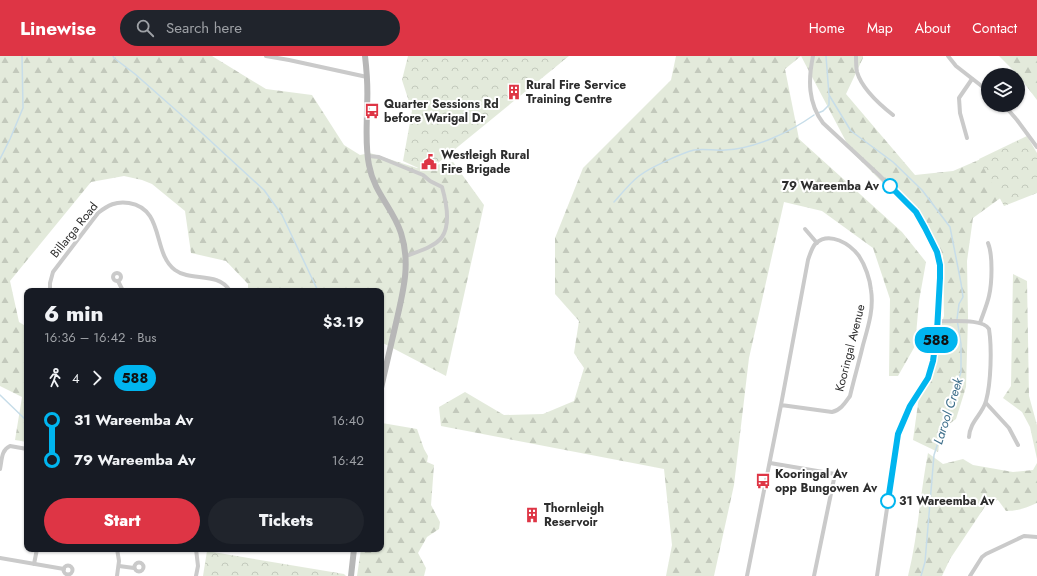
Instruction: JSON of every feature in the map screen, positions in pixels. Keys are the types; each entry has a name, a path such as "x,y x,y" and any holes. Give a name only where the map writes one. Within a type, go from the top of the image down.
{"main road":[{"path":"365,56 367,77 368,156 370,170 374,184 398,226 406,256 405,284 384,375"},
{"path":"351,576 354,552"}],"street":[{"path":"266,56 289,58 367,77"},
{"path":"813,56 809,72 810,95 817,116 916,212 937,252 940,265 935,353 926,383 910,406 898,434 877,576"},
{"path":"856,56 857,72 863,84 874,98 893,115"},
{"path":"948,56 956,66 981,86"},
{"path":"968,138 960,113 959,98 972,79"},
{"path":"1010,112 1037,147"},
{"path":"368,156 379,157 423,176 442,187 446,209 446,227 442,237 436,243 406,256"},
{"path":"424,184 426,178"},
{"name":"Billarga Road","path":"50,288 53,272 98,213 106,206 123,202 131,203 147,212 153,221 167,263 176,271 183,274 219,280 228,288"},
{"path":"747,576 770,464 808,260 811,251 817,243 805,229"},
{"name":"Kooringal Avenue","path":"781,405 832,412 836,411 842,406 850,396 871,316 872,305 870,286 860,257 852,248 832,238 825,239 817,243"},
{"path":"980,323 991,285 991,250 988,243"},
{"path":"118,281 122,288"},
{"path":"938,321 980,323 987,326 990,333 990,361 986,403 970,429 969,437"},
{"path":"986,403 1009,428 1018,445"},
{"path":"0,469 4,450 7,447 10,446 24,448"},
{"path":"770,464 835,474 814,576"},
{"path":"970,576 982,557 986,554 1024,536 1037,537"},
{"path":"34,564 36,552"},
{"path":"117,552 119,566 117,576"},
{"path":"196,552 198,566 196,576"},
{"path":"0,558 64,569"},
{"path":"119,566 134,568"}],"green space":[{"path":"0,56 212,56 266,89 312,95 344,145 360,155 370,153 417,168 453,162 484,205 446,376 384,344 384,288 248,288 248,284 226,261 191,253 185,211 152,184 124,176 91,182 10,281 19,322 24,325 24,442 15,440 22,397 0,386"},
{"path":"408,56 569,56 427,172 403,161 412,111 402,80"},
{"path":"676,56 801,56 785,69 799,139 902,232 926,262 919,301 915,346 898,376 889,376 890,299 873,248 822,211 784,202 749,358 734,485 714,576 666,576 672,545 664,469 441,426 439,407 465,392 504,415 543,414 574,401 584,368 574,353 579,321 555,294 555,238 583,168 671,80"},
{"path":"801,56 863,56 846,94 915,175 953,171 1025,140 1021,183 973,218 967,261 968,317 966,387 956,419 941,430 938,452 913,440 920,389 944,316 943,256 929,229 851,151"},
{"path":"999,56 1037,56 1037,100 1025,84 1025,68 1011,68"},
{"path":"1027,136 1037,153 1037,193 1004,206 979,159"},
{"path":"1013,274 1027,281 1029,396 1037,425 1037,459 1030,427 1022,412 1003,398 1011,386"},
{"path":"384,423 417,429 428,456 427,462 434,465 431,505 440,522 439,529 427,537 418,553 426,568 424,576 357,576 361,552 384,552"},
{"path":"928,453 943,464 963,459 973,465 1013,472 1033,470 1037,463 1037,503 1022,509 1006,511 998,500 988,502 950,559 942,576 908,576 914,546"},
{"path":"207,552 213,552 344,574 346,576 203,576"}],"waterway":[{"path":"0,159 23,108 22,56"},
{"path":"113,56 203,134 264,190 282,215 317,288"},
{"name":"Larool Creek","path":"826,56 829,95 851,131 893,162 922,190 950,227 961,283 963,297 959,304 957,319 961,344 961,372 934,455 925,562 921,576"},
{"path":"818,113 823,111 829,105 829,97"},
{"path":"614,202 639,176 674,157 694,150 736,149 760,143 794,128 814,115"},
{"path":"0,395 24,418"}],"bus line":[{"name":"588","path":"888,501 898,434 910,406 926,383 933,361 937,331 940,278 940,265 937,252 930,237 916,212 890,186"}],"place":[{"name":"Rural Fire Service Training Centre","path":"514,92"},
{"name":"Quarter Sessions Rd before Warigal Dr","path":"372,111"},
{"name":"Westleigh Rural Fire Brigade","path":"429,162"},
{"name":"79 Wareemba Av","path":"890,186"},
{"name":"Kooringal Av opp Bungowen Av","path":"763,481"},
{"name":"31 Wareemba Av","path":"888,501"},
{"name":"Thornleigh Reservoir","path":"532,515"}]}
